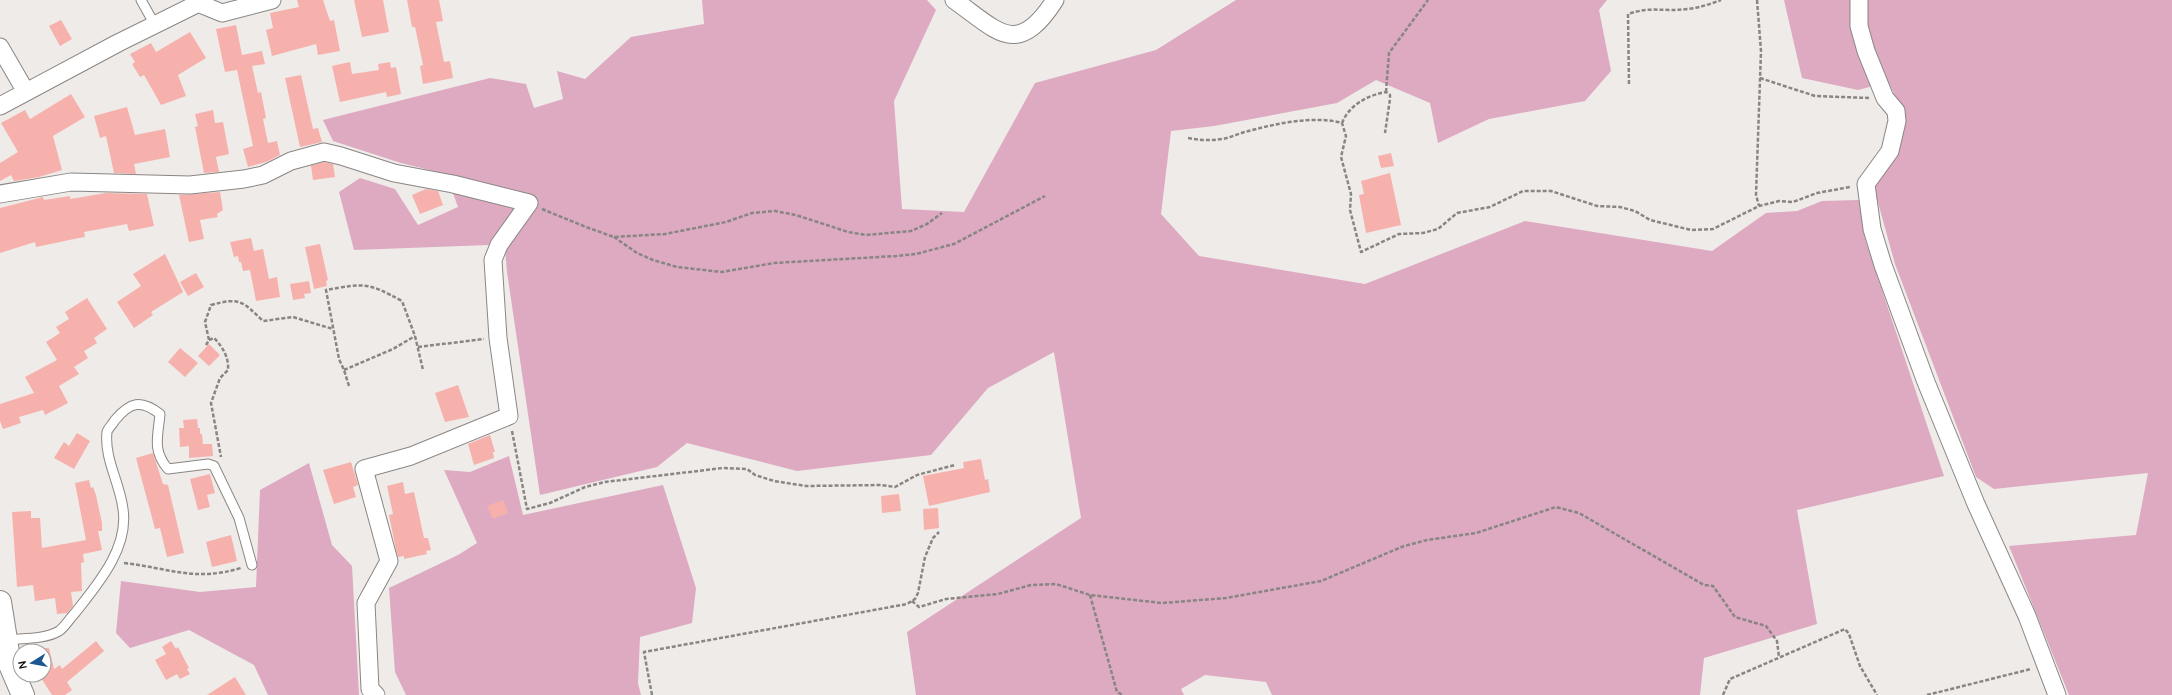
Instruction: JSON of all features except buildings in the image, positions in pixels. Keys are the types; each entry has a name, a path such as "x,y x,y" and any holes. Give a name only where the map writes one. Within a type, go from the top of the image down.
{"main road":[{"path":"0,602 10,665 23,695"}],"street":[{"path":"0,106 202,2 222,13 272,0"},
{"path":"954,0 1002,34 1012,36 1032,29 1047,13 1055,0"},
{"path":"1859,0 1859,26 1866,52 1886,100 1896,111 1897,116 1890,151 1866,184 1872,229 1894,294 1976,504 2027,616 2057,695"},
{"path":"0,47 26,92"},
{"path":"0,194 70,182 190,185 244,179 263,175 291,161 324,152 341,156 394,174 453,184 529,203 499,245 493,260 498,338 509,416 411,456 364,469 389,561 366,604 370,689 376,695"}],"lane":[{"path":"141,0 155,25"},
{"path":"5,640 43,636 59,631 89,596 112,562 124,524 120,492 106,448 107,430 126,407 138,404 151,407 160,414 157,446 159,458 168,469 208,464 214,466 239,518 252,565"}],"path":[{"path":"1385,133 1390,99 1390,95 1386,92 1389,53 1428,0"},
{"path":"1629,84 1628,14 1643,9 1698,8 1721,0"},
{"path":"1757,0 1761,51 1756,195 1759,206"},
{"path":"1760,78 1815,96 1861,99 1875,98 1886,100"},
{"path":"1386,92 1358,102 1351,108 1342,123 1346,136 1341,157 1352,194 1350,210 1361,252 1399,234 1423,233 1438,229 1457,213 1490,207 1524,191 1551,191 1597,206 1620,207 1635,211 1650,220 1691,230 1713,229 1759,206 1779,201 1793,202 1817,193 1866,184"},
{"path":"1188,138 1222,140 1245,132 1288,122 1334,121 1342,123"},
{"path":"529,203 614,237 626,246 653,260 677,267 722,272 774,263 916,254 954,244 1045,196"},
{"path":"614,237 665,234 726,222 752,213 775,211 866,235 912,231 927,224 942,213"},
{"path":"348,386 344,370 339,359 326,290 360,284 377,287 402,301 415,336 423,370"},
{"path":"209,340 205,322 211,304 226,301 243,302 263,321 293,317 333,329"},
{"path":"344,370 393,349 415,336"},
{"path":"206,345 209,340 214,338 222,345 229,364 228,370 220,378 211,403 221,459 218,463"},
{"path":"418,347 498,338"},
{"path":"509,416 527,509 550,503 585,487 606,482 723,468 747,469 755,474 774,481 806,486 862,485 895,487 917,475 955,465"},
{"path":"912,601 919,607 946,599 998,594 1031,585 1056,584 1090,595 1162,603 1226,598 1321,581 1404,546 1427,540 1476,532 1556,507 1579,513 1704,585 1713,586 1735,617 1766,626 1776,641 1779,657"},
{"path":"652,695 644,652 907,604 912,601 918,593 920,576 929,546 939,532"},
{"path":"112,562 198,575 225,572 252,565"},
{"path":"1090,595 1117,692 1122,695"},
{"path":"1723,695 1730,678 1845,629 1850,634 1860,666 1877,695"},
{"path":"1927,695 2045,666"}],"shaded area":[{"path":"702,0 927,0 936,10 894,101 902,209 964,212 1035,83 1156,50 1236,0 1607,0 1599,10 1611,71 1585,101 1489,119 1438,143 1430,103 1376,80 1337,103 1214,126 1171,131 1161,214 1199,256 1365,284 1525,221 1712,251 1766,213 1797,211 1822,201 1859,200 1865,239 1944,476 1797,510 1817,624 1704,658 1700,695 1272,695 1266,682 1205,675 1181,689 1184,695 916,695 907,632 1081,518 1054,352 988,388 931,455 797,471 687,443 657,467 540,495 507,272 503,225 489,245 354,250 339,192 360,178 395,189 418,225 458,207 446,174 401,163 333,141 323,120 490,78 526,84 534,108 563,99 557,71 585,79 631,37 704,24"},
{"path":"1784,0 2172,0 2172,695 2069,695 2009,546 2136,535 2148,473 1994,489 1976,477 1895,264 1874,188 1896,153 1899,103 1888,82 1858,90 1802,78"},
{"path":"509,456 523,515 663,485 696,588 692,623 640,637 638,683 641,695 406,695 395,672 389,588 458,555 477,543 444,470 470,472"},
{"path":"309,463 332,545 352,566 359,695 268,695 254,665 189,630 130,648 116,633 121,581 200,592 256,587 260,490"}]}
